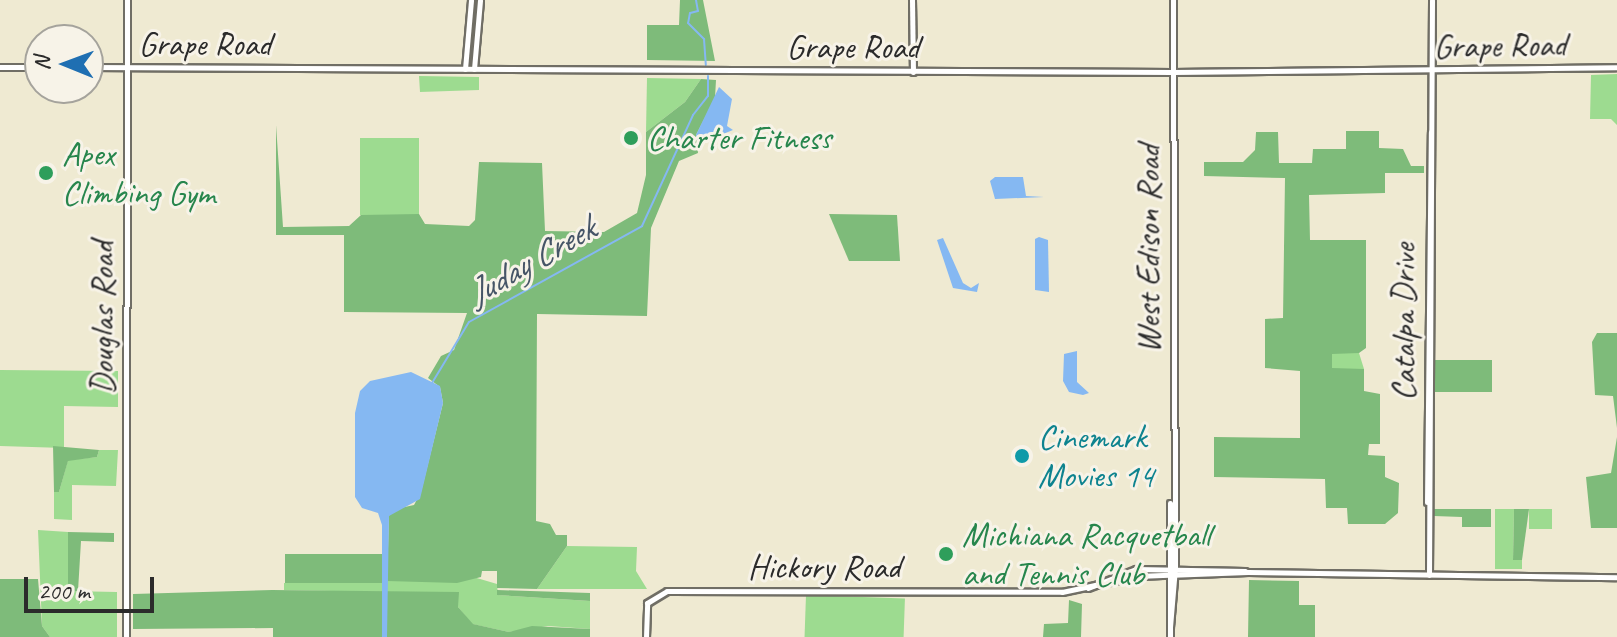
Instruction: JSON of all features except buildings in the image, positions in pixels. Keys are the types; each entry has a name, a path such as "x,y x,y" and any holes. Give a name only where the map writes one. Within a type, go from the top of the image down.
{"street":[{"name":"Douglas Road","path":"126,637 127,0"},
{"path":"465,69 471,0"},
{"path":"474,69 480,0"},
{"path":"912,0 913,72"},
{"name":"West Edison Road","path":"1170,627 1167,571 1171,499 1173,0"},
{"name":"Catalpa Drive","path":"1429,575 1432,0"},
{"path":"0,67 24,67"},
{"name":"Grape Road","path":"104,67 913,72 1617,67"},
{"name":"West Edison Road","path":"1170,627 1175,571 1171,499"},
{"name":"Hickory Road","path":"646,637 646,609 656,593 1087,588 1167,571 1617,577"},
{"path":"1170,627 1170,637"}],"green space":[{"path":"680,0 703,0 715,61 647,60 647,25 679,25"},
{"path":"1617,74 1617,125 1611,119 1590,119 1591,75"},
{"path":"419,76 479,77 479,90 420,92"},
{"path":"647,78 701,79 685,102 646,132"},
{"path":"701,79 716,80 715,98 696,135 698,153 679,161 651,228 647,316 537,314 536,521 550,524 556,535 567,535 567,546 537,589 497,588 497,571 482,571 481,577 457,583 387,581 389,516 391,510 414,505 421,492 443,403 440,387 428,378 441,356 454,350 467,313 344,312 344,235 276,235 276,125 283,227 349,226 361,215 419,214 425,224 469,226 475,220 479,162 542,163 545,231 604,232 637,213 646,175 646,132 685,102"},
{"path":"1346,131 1379,131 1379,148 1403,149 1411,166 1424,166 1424,173 1385,173 1385,193 1309,195 1310,240 1366,240 1366,348 1359,353 1332,354 1332,368 1364,369 1364,391 1380,394 1380,444 1369,444 1368,455 1385,456 1385,477 1399,483 1398,513 1385,524 1348,524 1347,508 1326,508 1325,479 1214,477 1214,437 1300,438 1300,371 1265,368 1265,319 1283,318 1285,178 1204,176 1204,162 1243,162 1255,150 1256,132 1278,132 1279,163 1312,163 1313,149 1346,149"},
{"path":"360,138 419,138 419,215 360,215"},
{"path":"829,214 897,215 900,261 849,261"},
{"path":"1597,333 1617,333 1617,428 1613,396 1595,395 1592,342"},
{"path":"1332,353 1359,353 1364,369 1332,369"},
{"path":"1435,360 1492,360 1492,392 1435,392"},
{"path":"0,370 118,371 118,407 64,406 64,448 0,446"},
{"path":"1617,437 1617,528 1591,528 1586,477 1611,473"},
{"path":"53,446 99,450 97,457 68,461 59,492 54,492"},
{"path":"99,450 118,450 116,486 72,485 72,520 54,519 54,492 59,492 68,460 97,457"},
{"path":"1434,509 1491,509 1491,527 1462,527 1462,517 1434,516"},
{"path":"1495,509 1514,509 1513,559 1522,560 1522,569 1495,569"},
{"path":"1514,509 1529,509 1522,560 1513,560"},
{"path":"1529,509 1552,509 1552,529 1529,529"},
{"path":"38,530 68,532 68,591 117,592 117,637 50,637 42,626"},
{"path":"68,532 114,533 114,542 81,541 78,591 68,592"},
{"path":"567,546 637,547 636,571 647,589 537,589"},
{"path":"285,554 382,554 382,583 285,583"},
{"path":"470,576 497,584 498,595 590,601 590,629 548,626 509,632 472,624 458,607 458,592 387,592 387,581 463,581"},
{"path":"0,579 38,579 42,626 50,637 0,637"},
{"path":"1249,580 1299,581 1299,605 1315,605 1315,637 1248,637"},
{"path":"382,581 382,592 284,590 284,583"},
{"path":"272,590 459,592 458,607 473,624 509,632 532,626 590,629 590,637 273,637 273,628 133,629 133,594"},
{"path":"497,590 590,593 590,601 497,595"},
{"path":"806,595 905,598 904,637 805,637"},
{"path":"1069,600 1082,604 1081,637 1043,637 1044,624 1068,623"}],"water":[{"path":"719,87 732,99 727,126 733,130 698,144 696,135"},
{"path":"995,177 1023,177 1026,196 1044,197 995,199 990,181"},
{"path":"943,238 963,283 971,288 979,283 977,292 953,288 937,240"},
{"path":"1035,239 1048,240 1049,292 1035,290"},
{"path":"1077,351 1077,382 1089,393 1083,395 1069,392 1063,381 1064,354"},
{"path":"411,372 440,386 443,403 420,499 389,516 387,637 382,637 382,525 378,513 362,508 355,497 355,413 360,391 370,381"}],"waterway":[{"name":"Juday Creek","path":"696,0 698,11 690,13 688,23 704,39 706,65"},
{"name":"Juday Creek","path":"432,383 469,322 642,226 693,115 708,96 708,76"}],"place":[{"name":"Charter Fitness","path":"631,138"},
{"name":"Apex Climbing Gym","path":"46,173"},
{"name":"Cinemark Movies 14","path":"1022,456"},
{"name":"Michiana Racquetball and Tennis Club","path":"946,554"}]}
